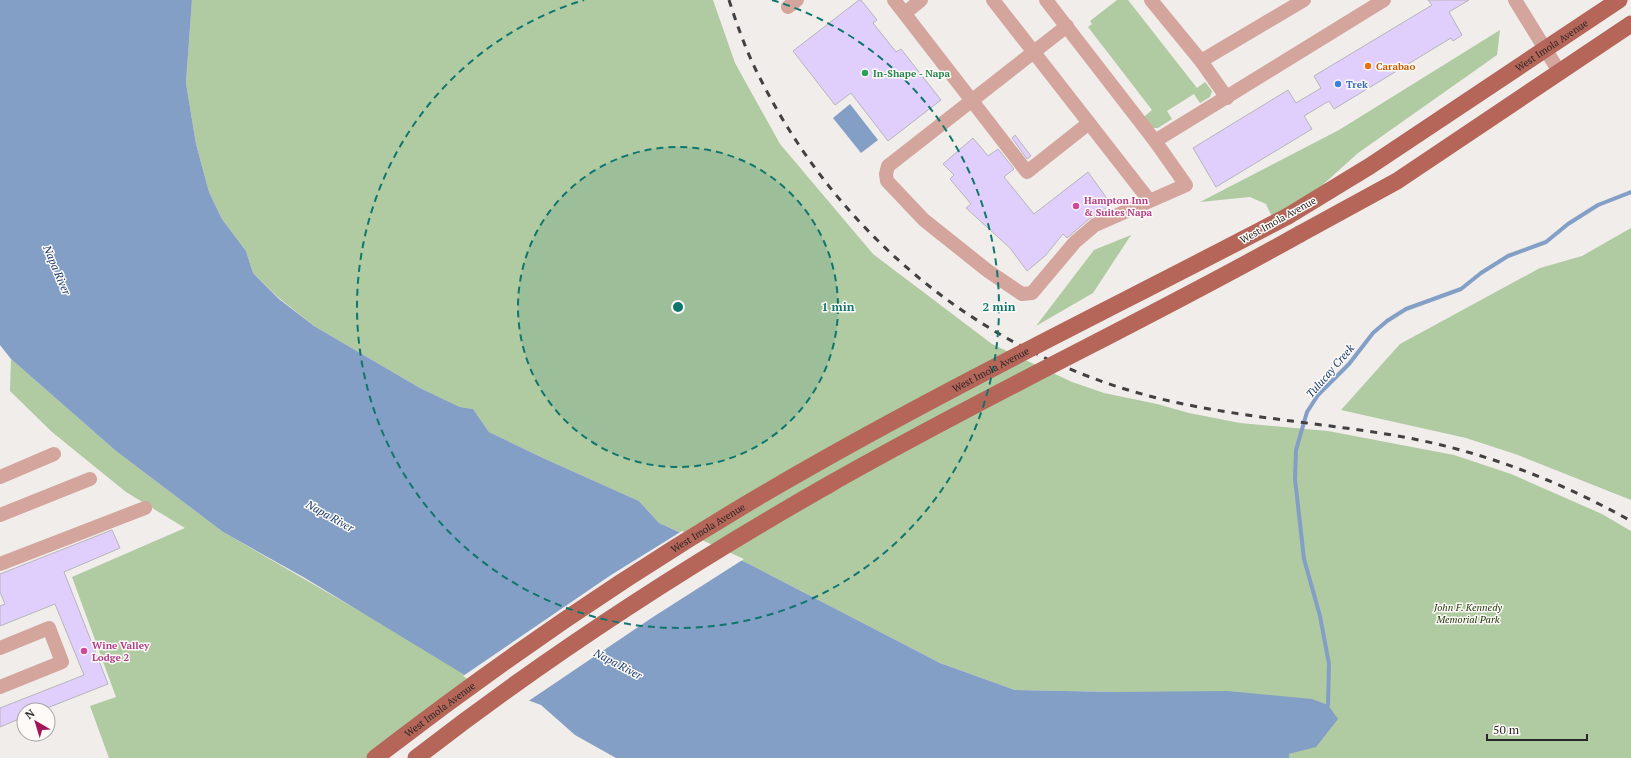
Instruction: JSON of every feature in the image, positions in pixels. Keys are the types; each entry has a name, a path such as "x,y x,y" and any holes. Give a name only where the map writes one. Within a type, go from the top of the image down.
{"main road":[{"name":"West Imola Avenue","path":"375,758 424,720 524,648 624,580 723,518 818,462 929,402 1288,216 1370,166 1619,0"},
{"path":"416,758 538,668 638,601 729,544 823,488 947,420 1228,275 1300,234 1397,182 1631,24"}],"street":[{"path":"894,0 973,100 1027,172 1089,123"},
{"path":"905,13 921,0"},
{"path":"993,0 1149,200"},
{"path":"1046,0 1155,140 1186,185 1095,225 1075,242 1032,293 1022,294 988,271 924,220 887,181 886,174 888,166 1034,53 1066,26"},
{"path":"1151,0 1201,61 1227,98"},
{"path":"1201,61 1304,0"},
{"path":"1155,140 1227,98 1384,0"},
{"path":"1515,0 1560,73"},
{"path":"0,476 54,454"},
{"path":"0,515 90,479"},
{"path":"0,564 144,508"},
{"path":"0,648 49,628 62,662 0,687"}],"green space":[{"name":"John F. Kennedy Memorial Park","path":"192,0 713,0 735,63 780,144 873,254 992,344 1072,382 1104,393 1157,404 1189,413 1240,423 1328,431 1454,455 1511,474 1602,514 1631,531 1631,758 1289,758 1289,754 1316,746 1117,692 1015,690 940,663 749,564 659,523 639,501 489,432 473,409 460,407 420,388 314,326 279,298 253,273 246,251 222,219 209,192 196,144 186,83"},
{"path":"1117,0 1128,0 1197,88 1205,82 1212,91 1210,97 1200,103 1194,94 1167,111 1172,119 1158,128 1152,128 1145,118 1145,116 1152,110 1088,27 1092,24 1090,21"},
{"path":"1500,30 1497,55 1358,153 1288,216 1275,223 1266,204 1250,197 1200,202 1339,130"},
{"path":"1631,228 1631,500 1518,455 1466,438 1341,410 1400,344 1540,268 1582,256"},
{"path":"1131,235 1093,293 1036,326 1094,250"},
{"path":"11,359 116,451 223,532 479,680 375,758 109,758 90,706 116,697 72,577 185,528 126,492 52,432 10,391"}],"water":[{"name":"Napa River","path":"0,0 192,0 186,83 196,144 209,192 222,219 246,251 253,273 279,299 314,326 420,388 460,407 473,409 489,432 639,501 659,523 749,564 940,663 1015,690 1117,692 1227,691 1312,699 1328,705 1338,719 1316,747 1289,754 1289,758 616,758 575,735 541,705 473,680 305,578 223,532 116,451 11,359 0,345"},
{"path":"850,104 878,140 861,153 833,118"}],"pier":[{"path":"682,531 744,559 653,617 527,702 472,682 463,676 611,575"}],"building":[{"name":"In-Shape - Napa","path":"861,0 877,20 873,23 896,52 901,49 941,100 888,141 851,93 835,105 793,51"},
{"path":"1428,0 1469,0 1449,12 1462,35 1453,41 1451,38 1334,109 1329,101 1304,116 1312,129 1216,187 1193,148 1288,90 1296,103 1321,88 1314,76 1432,5"},
{"path":"1015,135 1031,156 1027,159 1012,138"},
{"name":"Hampton Inn & Suites Napa","path":"973,138 988,156 998,149 1014,169 1004,177 1034,214 1088,172 1111,204 1089,219 1067,238 1063,234 1045,256 1027,271 1010,248 966,208 971,204 950,179 954,175 943,164"},
{"path":"112,530 120,548 64,572 108,684 56,704 56,702 16,702 16,720 0,727 0,708 84,675 55,604 0,626 0,606 5,604 0,592 0,574"}],"waterway":[{"name":"Tulucay Creek","path":"1325,707 1328,705 1329,664 1320,616 1304,559 1295,479 1296,450 1307,412 1318,395 1349,364 1373,333 1387,321 1406,309 1461,289 1481,273 1508,256 1546,242 1568,224 1598,205 1631,192"}],"railway":[{"path":"729,0 752,62 762,82 795,139 833,192 877,240 925,283 978,321 1034,353 1094,379 1186,405 1245,415 1363,430 1455,448 1485,457 1545,479 1631,521"}],"place":[{"name":"Carabao","path":"1368,66"},
{"name":"In-Shape - Napa","path":"865,73"},
{"name":"Trek","path":"1338,84"},
{"name":"Hampton Inn & Suites Napa","path":"1076,206"},
{"name":"Wine Valley Lodge 2","path":"84,651"}]}
